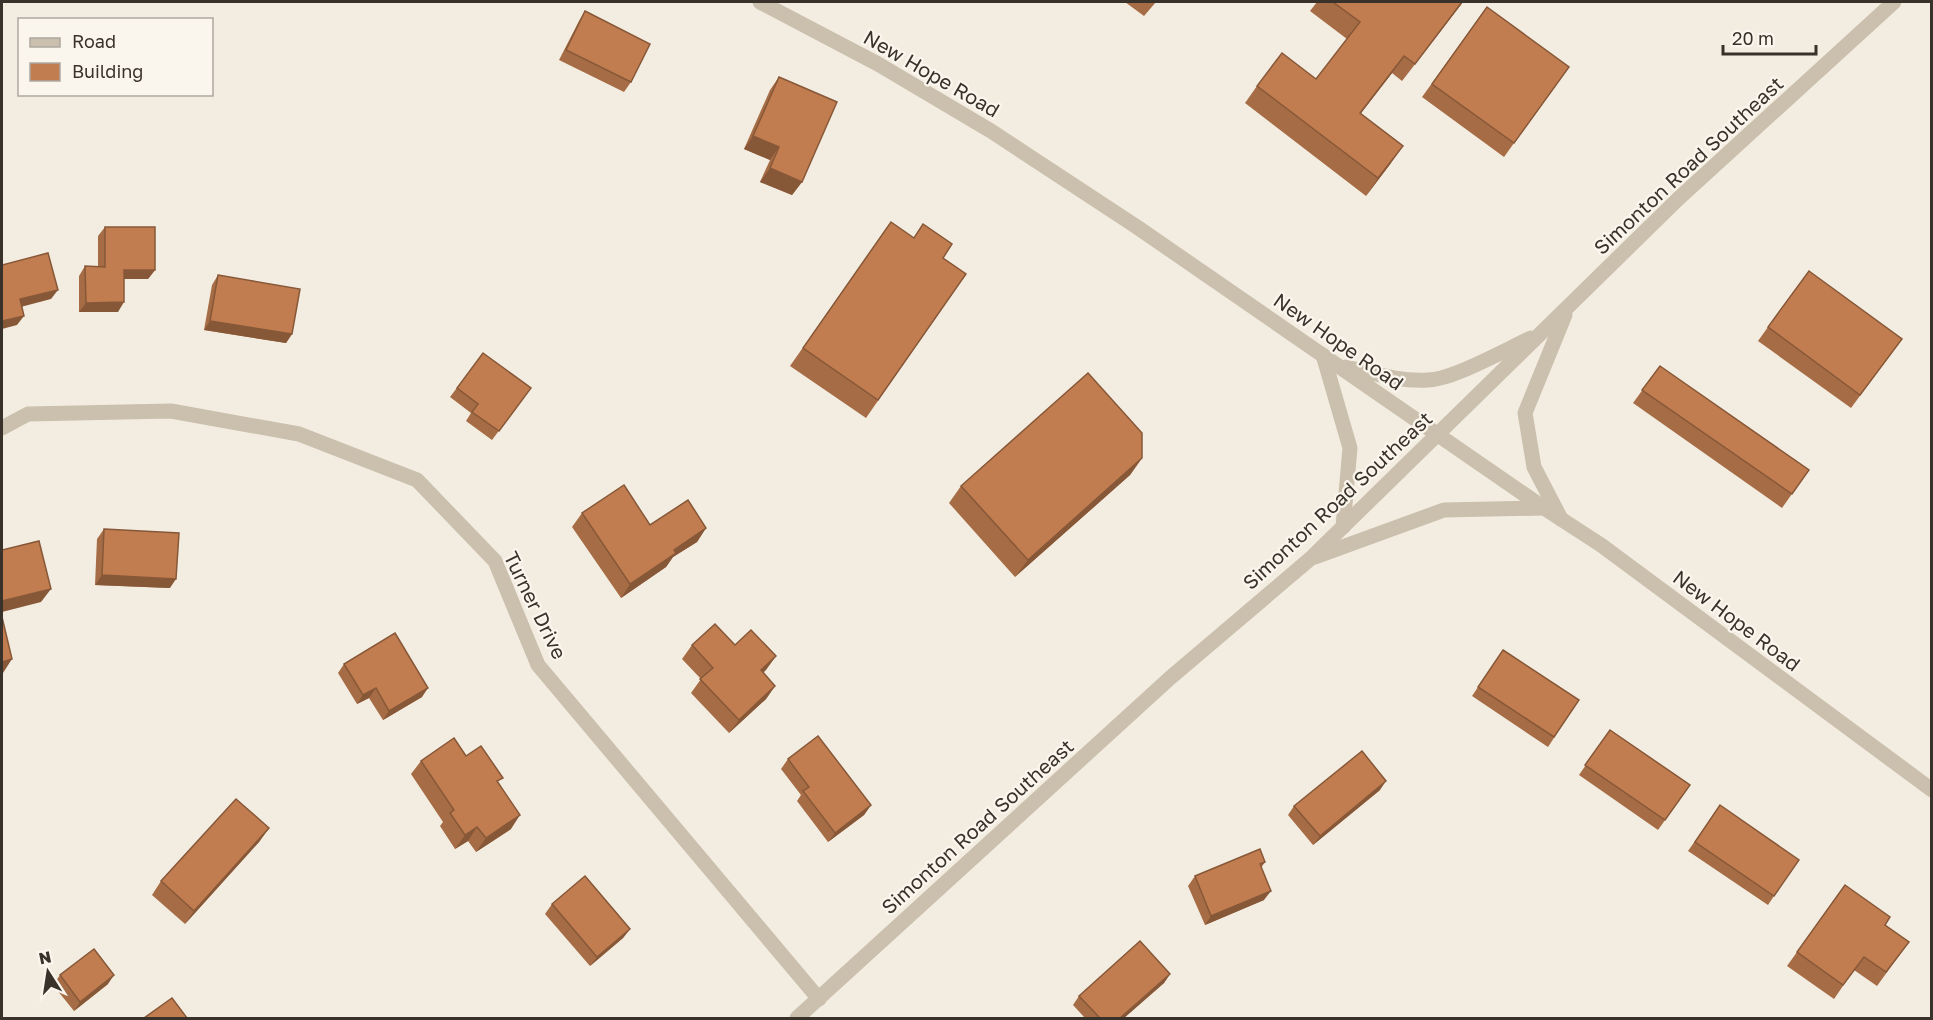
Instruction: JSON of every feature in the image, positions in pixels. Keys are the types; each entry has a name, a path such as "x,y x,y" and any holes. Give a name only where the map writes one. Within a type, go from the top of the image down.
{"street":[{"name":"New Hope Road","path":"760,2 878,64 991,131 1601,545 1932,790"},
{"name":"Simonton Road Southeast","path":"797,1018 1170,678 1310,559 1678,199 1894,2"},
{"path":"1561,519 1534,467 1525,413 1566,310"},
{"path":"1338,366 1402,380 1431,380 1450,375 1542,333"},
{"path":"1323,355 1350,448 1343,527"},
{"name":"Turner Drive","path":"2,429 28,414 171,411 299,434 417,480 495,561 538,665 819,999"},
{"path":"1310,559 1444,510 1544,508"}],"building":[{"path":"1333,2 1462,2 1415,64 1404,56 1360,113 1403,146 1378,178 1257,86 1282,53 1316,79 1360,22"},
{"path":"1487,7 1569,67 1514,143 1432,84"},
{"path":"585,11 650,44 631,82 566,50"},
{"path":"779,77 837,102 802,182 770,168 779,147 753,136"},
{"path":"891,222 914,238 923,224 952,244 943,258 966,274 878,400 803,348"},
{"path":"105,227 155,227 155,270 124,270 124,302 86,303 85,266 105,267"},
{"path":"48,253 58,290 20,299 24,316 2,321 2,265"},
{"path":"1809,271 1902,339 1860,395 1768,327"},
{"path":"218,275 300,289 292,334 210,321"},
{"path":"483,353 531,388 499,431 472,412 478,404 457,388"},
{"path":"1660,366 1809,470 1792,494 1642,390"},
{"path":"1088,373 1142,433 1142,458 1028,560 961,486"},
{"path":"624,485 650,525 688,500 706,528 674,550 676,553 630,584 582,513"},
{"path":"104,529 179,533 176,579 102,575"},
{"path":"39,541 51,589 2,601 2,550"},
{"path":"2,617 12,659 2,662"},
{"path":"715,624 735,645 751,630 776,656 761,670 775,686 739,720 700,679 713,668 692,645"},
{"path":"395,633 428,688 389,711 376,688 363,695 344,664"},
{"path":"1503,650 1579,700 1554,737 1478,687"},
{"path":"1610,730 1690,785 1665,820 1585,765"},
{"path":"818,736 871,805 835,833 803,791 809,787 788,759"},
{"path":"454,738 466,756 481,746 503,778 497,781 520,815 486,838 477,827 465,835 450,813 454,810 421,761"},
{"path":"1362,751 1386,781 1320,836 1294,806"},
{"path":"236,799 269,828 194,911 161,881"},
{"path":"1720,805 1799,860 1774,896 1695,842"},
{"path":"1260,849 1265,862 1260,864 1271,891 1211,916 1195,876"},
{"path":"585,876 630,929 597,957 552,904"},
{"path":"1845,885 1890,917 1885,925 1909,942 1886,972 1864,957 1843,985 1797,952"},
{"path":"1140,941 1170,974 1120,1018 1100,1018 1079,996"},
{"path":"94,949 114,975 80,1002 60,975"},
{"path":"172,998 187,1018 144,1018"}]}
